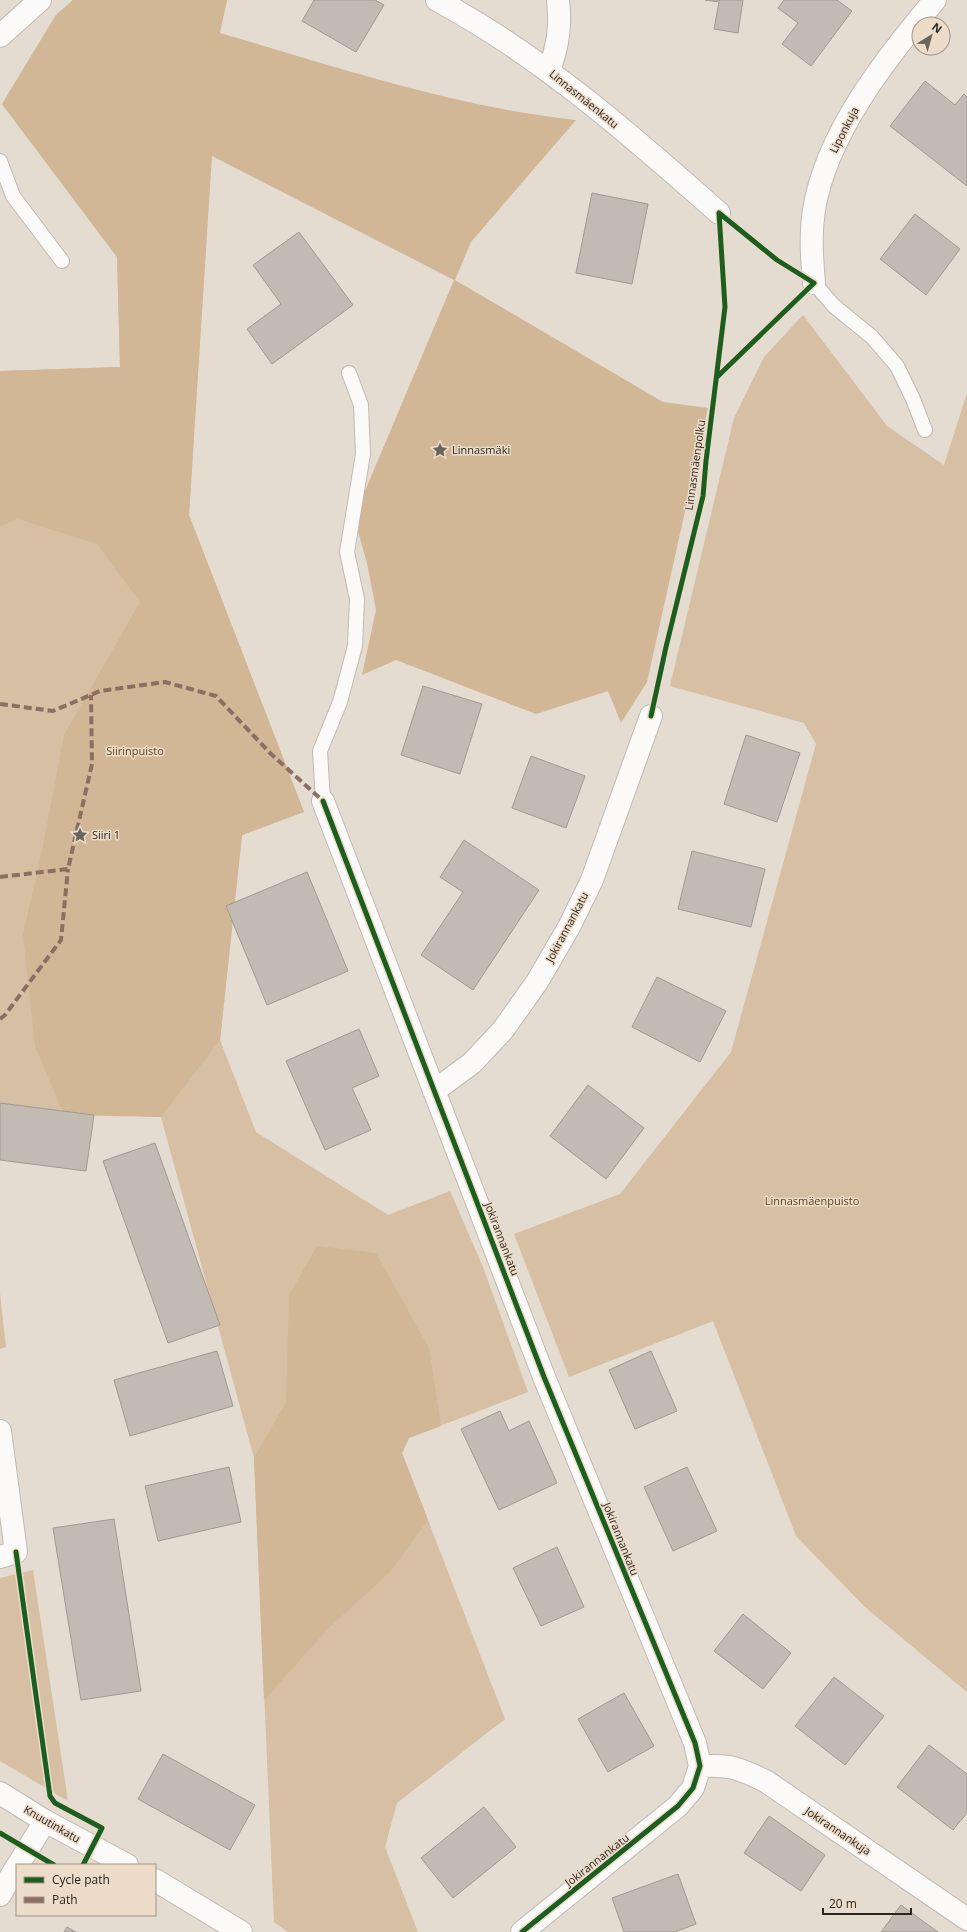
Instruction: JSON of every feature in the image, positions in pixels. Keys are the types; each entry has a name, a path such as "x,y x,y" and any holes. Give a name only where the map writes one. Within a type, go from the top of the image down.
{"street":[{"path":"0,36 40,0"},
{"name":"Linnasmäenkatu","path":"437,0 496,35 549,71 658,159 719,213"},
{"path":"549,71 557,48 559,28 558,0"},
{"name":"Liponkuja","path":"814,283 811,245 814,211 821,178 851,114 884,63 935,0"},
{"name":"Jokirannankatu","path":"522,1932 678,1806 693,1788 700,1766 695,1743 544,1377 434,1090 472,1063 503,1030 537,982 569,927 592,880 651,716"},
{"path":"323,801 434,1090"},
{"path":"0,1431 16,1552 0,1557"},
{"name":"Jokirannankuja","path":"700,1766 725,1765 745,1770 767,1782 967,1919"},
{"name":"Knuutinkatu","path":"0,1793 45,1821 125,1864"},
{"path":"18,1864 45,1821"},
{"path":"0,1895 16,1867"},
{"path":"156,1881 241,1932"}],"lane":[{"path":"0,161 13,196 62,261"},
{"path":"814,283 834,306 872,337 897,366 925,430"},
{"path":"323,801 320,751 340,702 355,646 357,599 347,552 363,454 361,405 349,373"}],"green space":[{"name":"Siirinpuisto","path":"73,0 227,0 219,33 189,515 304,812 242,835 220,1040 256,1132 388,1215 450,1191 483,1267 528,1392 409,1438 402,1453 505,1719 397,1803 385,1847 418,1932 288,1932 274,1922 254,1458 161,1117 0,1110 0,371 120,367 117,257 2,104 56,15"},
{"path":"73,0 227,0 220,33 352,72 441,96 530,114 576,120 471,242 455,280 663,402 708,408 647,682 621,723 608,691 536,714 396,660 362,675 376,610 367,563 354,517 454,280 212,156 189,515 304,812 242,835 220,1040 161,1117 64,1115 35,1046 23,934 42,851 64,735 140,602 97,544 18,519 0,526 0,371 120,367 117,257 2,104 56,15"},
{"name":"Linnasmäenpuisto","path":"803,315 887,426 944,465 967,393 967,1692 865,1607 796,1536 713,1321 569,1377 514,1234 620,1194 731,1052 816,744 804,723 670,686 734,418 764,357"},
{"path":"317,1246 376,1253 429,1348 441,1426 409,1438 402,1453 428,1520 391,1571 329,1628 264,1700 254,1458 286,1402 289,1295"},
{"path":"0,1293 6,1347 0,1349"},
{"path":"33,1570 68,1801 0,1761 0,1578"}],"building":[{"path":"314,0 375,0 384,5 356,52 302,21"},
{"path":"705,0 743,0 738,33 714,29 719,2"},
{"path":"784,0 837,0 852,11 811,66 782,44 798,23 778,8"},
{"path":"925,81 955,105 964,94 967,97 967,186 890,126"},
{"path":"592,193 648,204 632,284 576,273"},
{"path":"915,214 960,249 926,295 880,259"},
{"path":"299,232 353,305 272,364 247,329 281,304 253,265"},
{"path":"423,686 482,704 460,774 401,755"},
{"path":"746,735 800,753 777,822 724,804"},
{"path":"531,756 585,776 566,828 512,808"},
{"path":"464,840 539,890 473,990 421,955 463,892 440,877"},
{"path":"692,851 765,869 751,927 678,909"},
{"path":"307,872 348,971 267,1005 226,906"},
{"path":"657,977 726,1011 700,1062 632,1027"},
{"path":"359,1029 379,1076 352,1088 371,1130 325,1150 286,1061"},
{"path":"588,1085 644,1128 606,1179 550,1136"},
{"path":"0,1103 94,1115 86,1171 0,1160"},
{"path":"155,1143 220,1325 168,1343 103,1161"},
{"path":"217,1351 233,1406 130,1436 114,1380"},
{"path":"651,1351 677,1411 635,1429 609,1370"},
{"path":"500,1411 509,1431 529,1421 557,1483 499,1510 461,1429"},
{"path":"229,1467 241,1522 158,1541 145,1486"},
{"path":"687,1467 717,1531 673,1551 644,1487"},
{"path":"114,1519 141,1691 81,1700 53,1528"},
{"path":"557,1547 584,1607 541,1626 513,1568"},
{"path":"743,1614 791,1653 763,1689 714,1651"},
{"path":"834,1677 884,1716 845,1765 795,1726"},
{"path":"624,1693 654,1746 608,1772 578,1719"},
{"path":"929,1745 967,1774 967,1813 953,1830 897,1787"},
{"path":"163,1754 255,1805 230,1850 138,1799"},
{"path":"484,1807 516,1847 453,1898 421,1858"},
{"path":"769,1816 825,1855 801,1891 744,1853"},
{"path":"678,1874 696,1924 675,1932 624,1932 612,1898"},
{"path":"901,1905 938,1932 881,1932"},
{"path":"67,1927 76,1932 64,1932"}],"marked path":[{"path":"0,704 53,711 100,691 165,682 216,696 270,753 323,801"},
{"path":"0,877 68,869 92,764 91,695"},
{"path":"0,1019 5,1015 61,940 68,869"}],"cycle path":[{"path":"717,377 814,283 777,260 719,213"},
{"name":"Linnasmäenpolku","path":"651,716 666,647 703,496 725,307 719,213"},
{"path":"323,801 544,1377 695,1743 700,1766 693,1788 678,1806 522,1932"},
{"path":"16,1552 50,1796 55,1803 102,1828 84,1864"},
{"path":"0,1833 52,1864"}],"place":[{"name":"Linnasmäki","path":"440,450"},
{"name":"Siiri 1","path":"80,835"}]}
